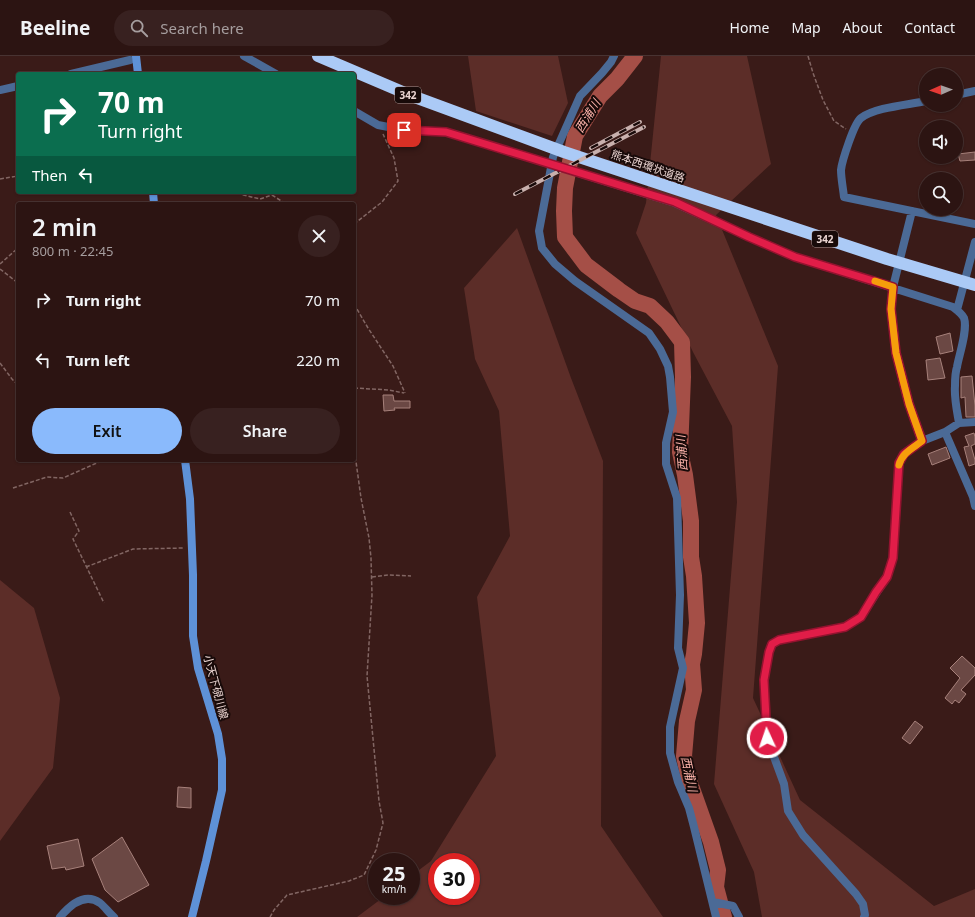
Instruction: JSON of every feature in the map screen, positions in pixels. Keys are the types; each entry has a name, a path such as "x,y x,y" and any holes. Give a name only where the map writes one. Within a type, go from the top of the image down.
{"highway":[{"name":"熊本西環状道路","path":"318,56 356,72"},
{"name":"熊本西環状道路","path":"356,72 412,96 500,129 677,190 887,259 975,285"}],"main road":[{"path":"133,58 137,72"},
{"name":"小天下硯川線","path":"185,462 190,499 193,636 198,668 218,734 222,759 222,790 192,917"}],"street":[{"path":"244,56 272,72"},
{"path":"614,56 602,73 580,96 553,157 539,231 542,248 555,264 575,281 649,333 660,349 668,366 673,412 666,443 666,464 677,498 680,595 678,648 683,668 670,727 670,753 678,782 689,808 716,917"},
{"path":"79,72 133,58"},
{"path":"0,90 16,86"},
{"path":"963,93 975,91"},
{"path":"919,102 878,110 860,119 852,134 841,169 844,197 975,224"},
{"path":"356,112 378,125 404,130 446,132 675,202 795,257 950,305 957,310 964,319 964,334 956,368 955,387 959,423"},
{"path":"912,211 893,287 891,309 896,353 909,404 922,441"},
{"path":"957,310 975,242"},
{"path":"864,917 863,904 802,835 788,811 784,784 767,738 764,680 769,652 772,644 779,640 845,627 861,617 887,577 893,558 899,463 904,454 922,441 945,432 959,423 975,422"},
{"path":"945,432 975,502"},
{"path":"60,917 66,910 78,901 91,899 100,903 114,917"},
{"path":"713,902 732,906 739,917"}],"path":[{"path":"808,56 823,100 834,121 852,134"},
{"path":"356,222 382,202 398,181 394,158 384,135 378,132"},
{"path":"0,179 16,176"},
{"path":"239,194 260,199 272,195 283,202"},
{"path":"0,264 16,250"},
{"path":"0,269 16,281"},
{"path":"356,307 393,366 405,394 389,390 356,388"},
{"path":"0,363 16,383"},
{"path":"13,488 47,477 63,478 99,462"},
{"path":"270,917 287,895 349,881 364,875 376,850 383,823 379,801 367,676 372,595 371,558 369,538 360,498 356,462"},
{"path":"70,512 79,531 73,539 104,603"},
{"path":"86,567 133,549 192,547"},
{"path":"372,576 411,576"}],"shaded area":[{"path":"468,56 558,56 568,103 552,136 476,111"},
{"path":"661,56 747,56 771,164 716,215 778,366 753,698 800,800 934,906 975,889 975,917 762,917 754,872 714,784 737,502 732,426 693,352 636,233 646,203"},
{"path":"517,228 571,378 603,461 601,826 663,917 357,917 373,905 420,905 420,869 428,863 428,905 480,905 480,853 436,853 496,756 477,597 510,536 499,411 475,359 464,288"},
{"path":"0,580 34,608 60,698 53,768 0,841"}],"building":[{"path":"975,152 975,160 963,161 963,153"},
{"path":"950,333 953,351 940,354 936,337"},
{"path":"940,358 945,378 928,380 926,360"},
{"path":"972,376 975,417 966,417 965,397 961,398 961,377"},
{"path":"383,395 393,395 394,401 410,401 410,408 394,408 395,410 384,411"},
{"path":"974,433 975,444 971,446 975,464 969,466 964,447 969,446 965,436"},
{"path":"946,447 950,458 932,465 928,454"},
{"path":"962,656 975,668 975,675 961,690 966,694 959,703 955,700 952,704 945,698 960,678 950,668"},
{"path":"915,721 923,727 910,744 902,738"},
{"path":"178,787 191,788 191,808 177,807"},
{"path":"122,837 149,885 118,902 105,890 92,859"},
{"path":"78,839 84,866 66,870 65,867 52,869 47,846"}],"waterway":[{"name":"西浦川","path":"635,56 617,79 600,96 575,136 565,188 565,237 586,265 635,301 650,306 667,322 682,342 683,377 680,452 685,475 691,521 691,557 694,576 697,623 692,664 694,690 687,721 684,756 689,780 711,842 718,870 716,887 724,917"}],"railway":[{"path":"591,148 640,122"},
{"path":"515,194 644,127"}],"slow traffic":[{"path":"875,281 893,287 891,309 896,353 909,404 922,441 904,454 899,465"}],"route":[{"path":"404,130 446,132 675,202 795,257 893,287 891,309 896,353 909,404 922,441 904,454 899,463 893,558 887,577 861,617 845,627 779,640 772,644 764,680 767,738"}]}
